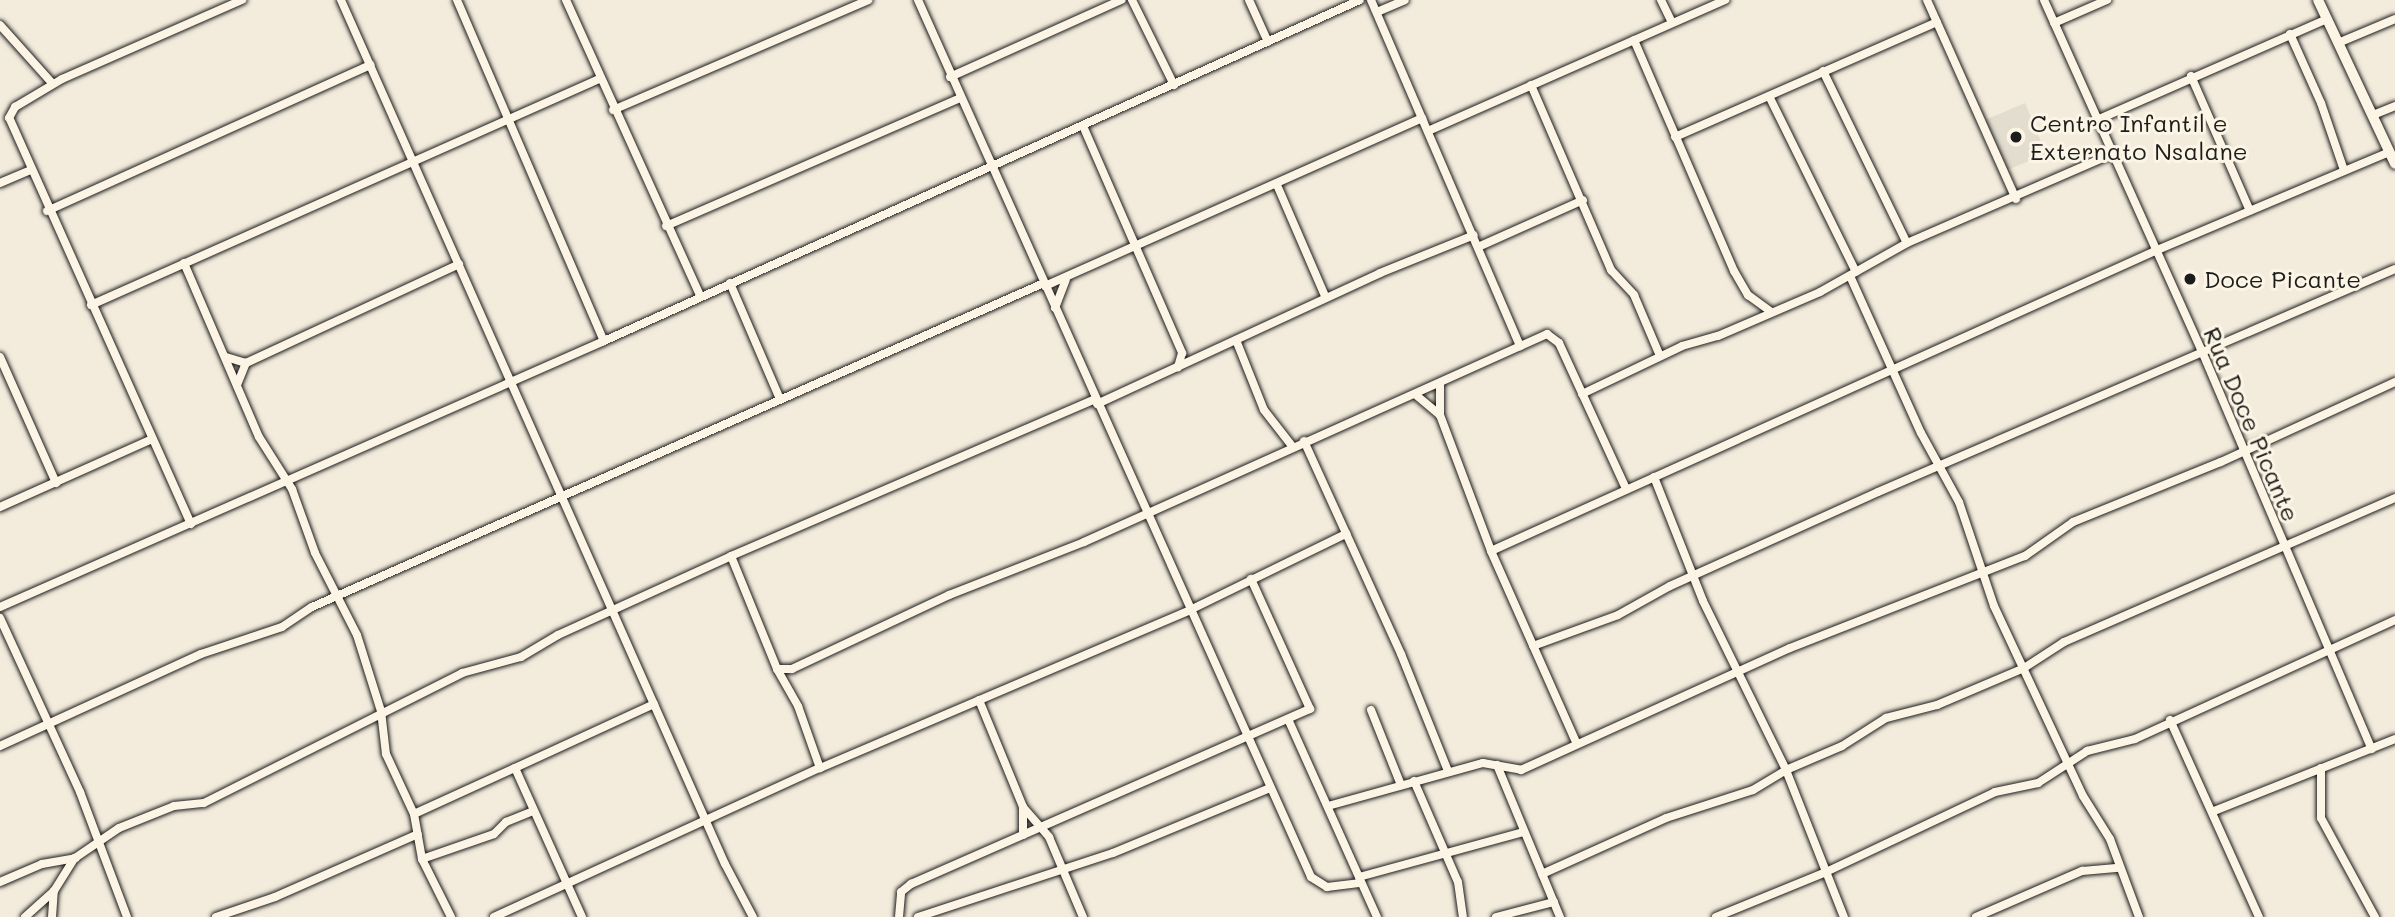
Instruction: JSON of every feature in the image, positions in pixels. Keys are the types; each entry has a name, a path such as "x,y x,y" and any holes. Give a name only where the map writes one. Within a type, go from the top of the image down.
{"street":[{"path":"191,524 47,211 10,124 10,112 53,84 242,0"},
{"path":"341,0 707,822 753,917"},
{"path":"457,0 604,341"},
{"path":"566,0 613,110 700,296"},
{"path":"613,110 868,0"},
{"path":"918,0 1246,737 1315,881 1327,887 1360,880 1523,832"},
{"path":"950,77 1121,0"},
{"path":"1132,0 1174,85"},
{"path":"1249,0 1268,43"},
{"path":"0,607 604,341 1360,0"},
{"path":"1371,0 1520,346"},
{"path":"1377,12 1405,0"},
{"path":"1661,0 1672,23"},
{"path":"1428,131 1725,0"},
{"path":"1927,0 2016,199"},
{"name":"Rua Doce Picante","path":"2044,0 2201,349 2372,749"},
{"path":"2054,23 2107,0"},
{"path":"2318,0 2395,164"},
{"path":"2097,120 2191,76 2327,19"},
{"path":"2338,43 2395,20"},
{"path":"1675,137 1937,22"},
{"path":"0,25 53,84"},
{"path":"2290,34 2321,103 2344,170"},
{"path":"1634,40 1734,271 1756,304 1759,318"},
{"path":"47,211 371,65"},
{"path":"1823,71 1907,243"},
{"path":"2191,76 2250,211"},
{"path":"91,305 599,79"},
{"path":"1531,85 1611,270 1634,295 1660,356"},
{"path":"1769,96 1853,274 1938,468 1959,502 1981,570 2067,763 2110,839 2139,917"},
{"path":"666,226 960,97"},
{"path":"2373,115 2395,106"},
{"path":"0,746 201,654 282,627 338,596 779,397 1044,285 1066,280 1422,118"},
{"path":"1083,127 1182,353 1178,368"},
{"path":"1491,551 2155,251 2389,152"},
{"path":"1582,394 1660,356 1759,318 1853,274 1907,243 2016,199 2112,155"},
{"path":"0,183 30,170"},
{"path":"1277,185 1326,298"},
{"path":"1479,247 1583,200"},
{"path":"25,917 54,891 75,859 100,839 150,814 204,803 381,711 472,669 521,657 558,635 731,556 1178,368 1326,298 1474,236"},
{"path":"184,263 266,452 287,480 357,635 381,711 386,754 414,814 422,859 451,917"},
{"path":"226,357 246,363 459,264"},
{"path":"1533,646 1618,615 1696,575 2201,349 2395,269"},
{"path":"1055,309 1066,280"},
{"path":"730,283 779,397"},
{"path":"1756,304 1770,312"},
{"path":"777,669 792,669 949,595 1146,514 1292,446 1416,395 1542,335 1555,337 1626,489"},
{"path":"1236,340 1264,410 1292,446"},
{"path":"1182,353 1196,358"},
{"path":"0,357 55,483"},
{"path":"237,385 246,363"},
{"path":"1328,806 1483,763 1521,770 1741,673 1790,648 1981,570 2025,556 2073,522 2395,383"},
{"path":"1440,384 1440,415 1491,551 1577,744"},
{"path":"1416,395 1440,415"},
{"path":"0,507 152,439"},
{"path":"1304,441 1448,771"},
{"path":"1654,477 1696,575 1703,601 1741,673 1786,770 1844,917"},
{"path":"1542,874 1667,818 1752,790 1786,770 1842,746 1886,718 1937,705 2024,668 2064,642 2395,498"},
{"path":"494,917 707,822 820,768 1190,610 1346,534"},
{"path":"731,556 763,626 777,669 798,706 820,768"},
{"path":"899,917 899,899 904,888 1288,719 1310,706 1251,579"},
{"path":"0,618 100,839 127,917"},
{"path":"1716,917 1728,915 1826,872 1995,792 2038,783 2087,751 2136,739 2170,720 2395,620"},
{"path":"783,682 792,669"},
{"path":"979,700 1023,807 1023,835"},
{"path":"414,814 654,704"},
{"path":"1371,710 1401,785"},
{"path":"1288,719 1377,917"},
{"path":"2170,720 2214,811 2259,917"},
{"path":"2214,811 2395,739"},
{"path":"1497,765 1560,917"},
{"path":"515,768 582,917"},
{"path":"2321,768 2320,818 2348,860 2375,917"},
{"path":"1414,781 1458,882 1463,917"},
{"path":"918,917 1062,867 1113,853 1258,796 1270,788"},
{"path":"1258,796 1276,803"},
{"path":"1023,807 1042,826 1083,917"},
{"path":"422,859 494,834 506,822 533,811"},
{"path":"216,917 275,898 418,834"},
{"path":"0,882 42,864 75,859"},
{"path":"1980,917 2013,897 2082,871 2119,868"},
{"path":"52,917 54,891"},
{"path":"1496,917 1554,902"}],"shaded area":[{"name":"Centro Infantil e Externato Nsalane","path":"2025,103 2046,154 2007,170 1985,120"}],"place":[{"name":"Centro Infantil e Externato Nsalane","path":"2016,137"},
{"name":"Doce Picante","path":"2190,279"}]}
